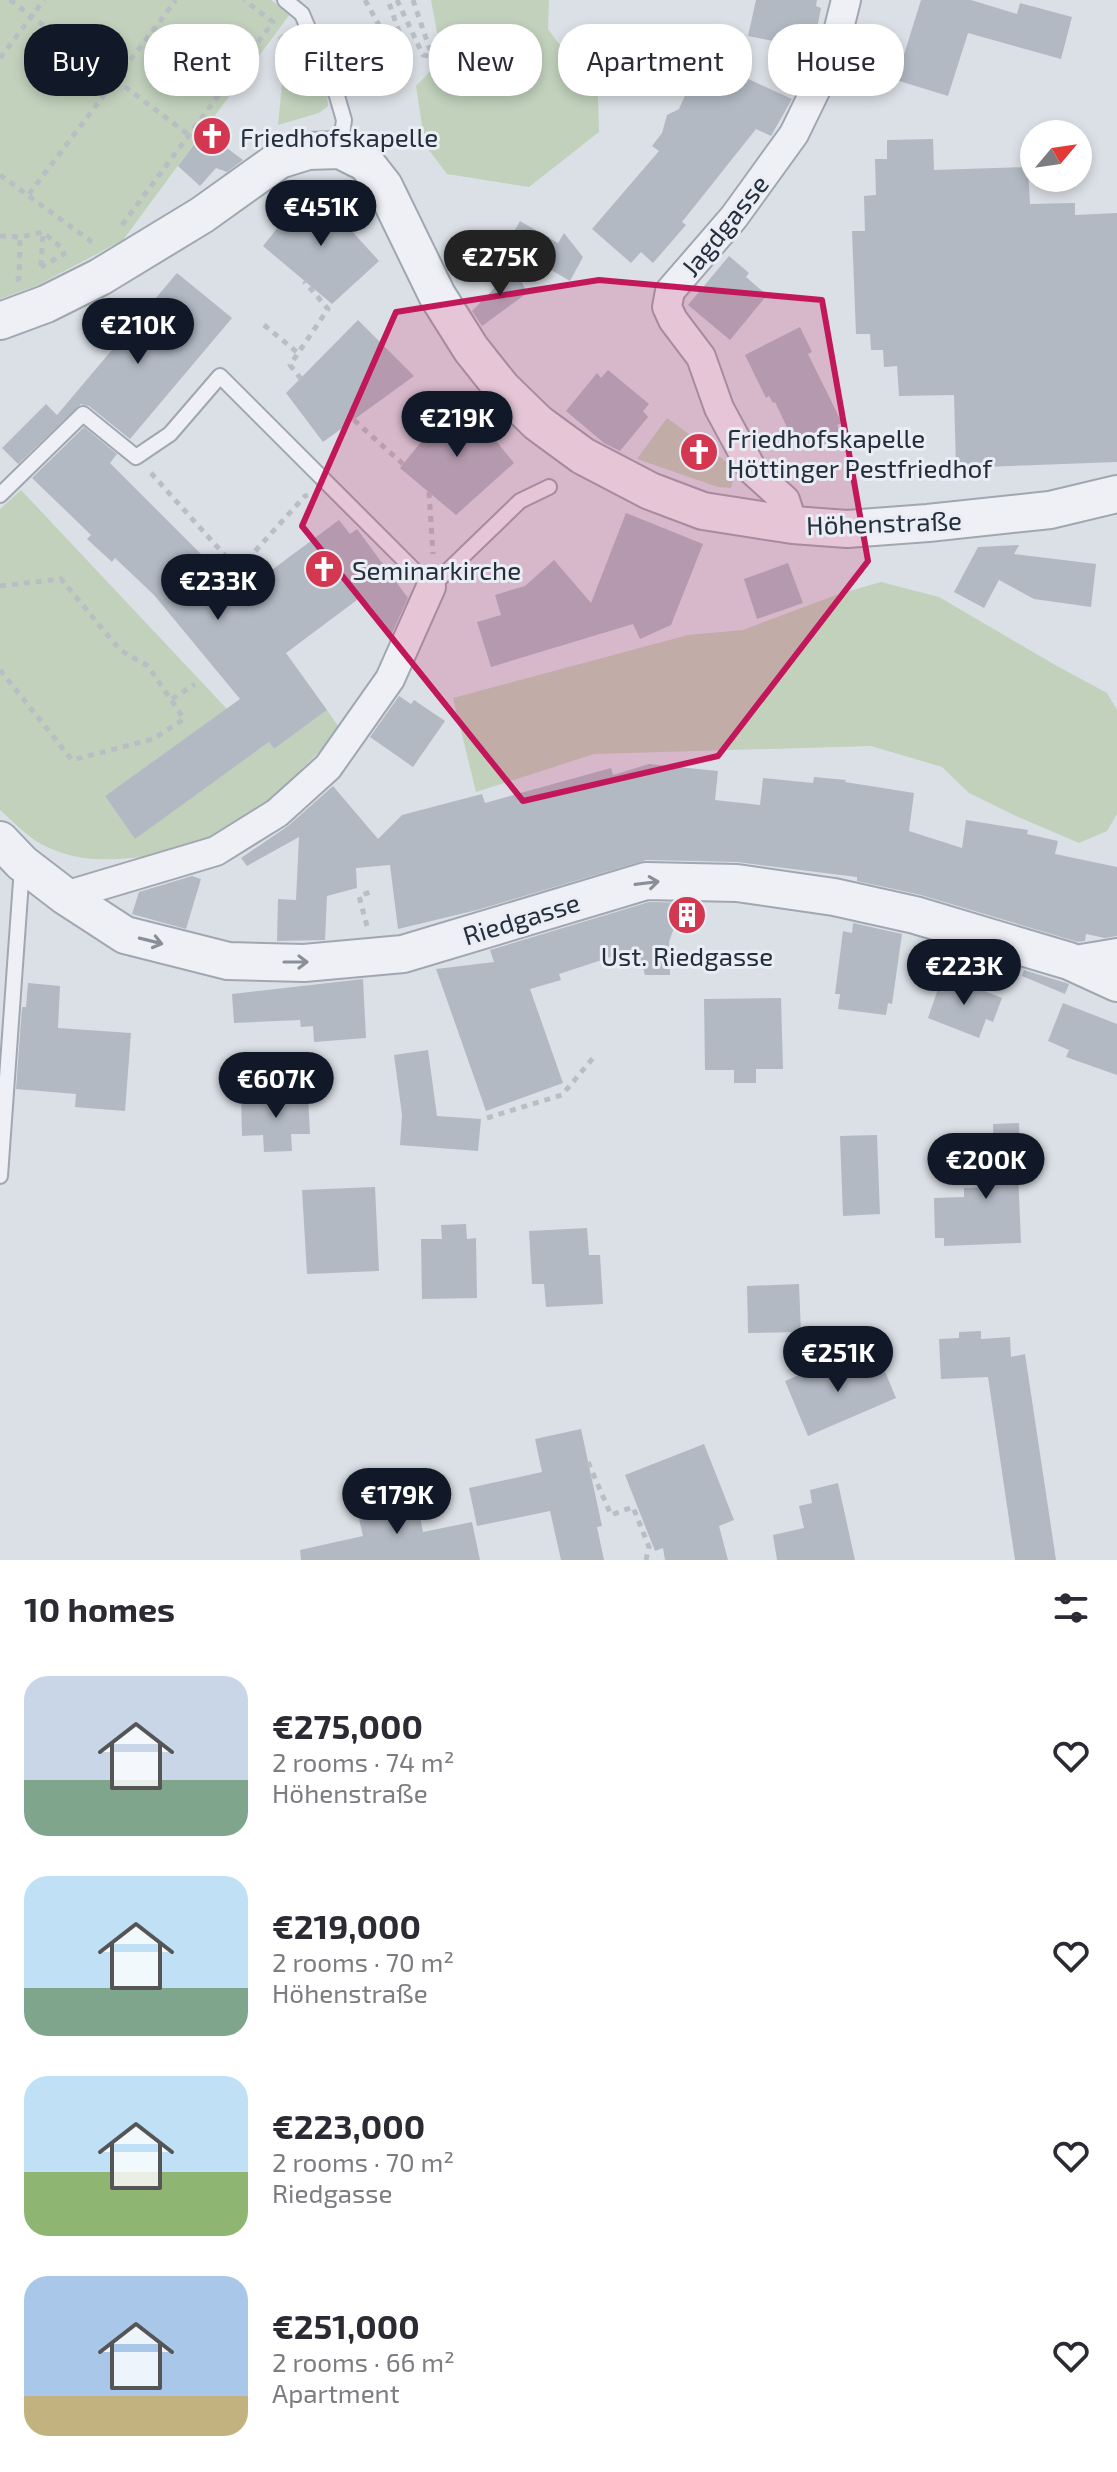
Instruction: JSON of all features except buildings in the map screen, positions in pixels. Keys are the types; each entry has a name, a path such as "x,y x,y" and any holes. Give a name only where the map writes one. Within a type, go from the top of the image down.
{"street":[{"name":"Jagdgasse","path":"793,525 785,500 753,471 719,408 701,357 667,307 670,291 734,217 794,134 832,56 846,0"},
{"path":"0,321 46,304 100,277 202,215 279,160 308,151 340,150"},
{"name":"Höhenstraße","path":"340,150 366,163 384,186 437,295 493,378 538,423 583,456 650,491 703,511 793,525 847,529 1050,510 1117,494"},
{"path":"65,896 216,851 277,813 328,767 390,679 431,587"},
{"name":"Riedgasse","path":"11,852 65,896 125,935 228,961 304,963 403,954 646,881 737,883 834,897 915,915 1069,961 1117,983"},
{"name":"Riedgasse","path":"1069,961 1117,953"}],"lane":[{"path":"285,0 302,14 337,96 344,120 340,150"},
{"path":"0,495 83,414 136,457 170,434 220,376 431,587 520,501 549,487"},
{"path":"0,1176 11,852"}],"path":[{"path":"10,0 41,24"},
{"path":"0,58 44,0"},
{"path":"128,64 176,0"},
{"path":"115,235 273,22 244,0"},
{"path":"365,0 402,66 408,68 410,63 388,0"},
{"path":"397,0 423,55 429,56 430,50 413,0"},
{"path":"128,89 189,135"},
{"path":"29,194 104,96"},
{"path":"0,175 96,245 105,240"},
{"path":"0,236 20,237 43,232"},
{"path":"10,282 64,254 63,249 43,232"},
{"path":"41,267 43,232"},
{"path":"19,279 20,237"},
{"path":"301,379 290,365 328,309 304,281"},
{"path":"264,325 298,353"},
{"path":"354,420 403,464"},
{"path":"136,457 238,570 267,534 305,496 315,494 324,483"},
{"path":"429,492 434,546 431,587"},
{"path":"0,586 61,579 120,650 148,666 184,719 153,739 72,760 0,670"},
{"path":"172,699 195,684"},
{"path":"370,892 359,896 376,956"},
{"path":"487,1118 562,1095 593,1058"},
{"path":"588,1462 611,1515 633,1507 649,1547 646,1560"}],"highlighted area":[{"path":"599,280 822,300 868,561 718,756 523,801 302,526 396,312"}],"green space":[{"path":"0,0 271,0 290,14 283,24 275,24 275,34 259,56 259,24 144,24 144,96 229,96 123,240 36,286 0,299"},
{"path":"431,0 549,0 548,29 558,43 558,96 597,96 599,132 529,187 447,174 425,145 416,86 429,72 429,96 542,96 542,24 435,24"},
{"path":"281,96 327,96 328,106 319,113 278,125"},
{"path":"667,418 736,469 731,488 718,487 637,459"},
{"path":"21,490 227,709 105,796 135,838 269,742 274,749 327,710 341,730 272,797 224,831 197,843 167,853 97,859 65,854 31,838 0,810 0,509"},
{"path":"881,582 939,597 1107,693 1117,710 1117,814 1107,831 1079,843 969,793 942,767 871,746 594,754 476,792 453,698 688,635 743,630 836,595"}],"place":[{"name":"Friedhofskapelle","path":"212,136"},
{"name":"Friedhofskapelle Höttinger Pestfriedhof","path":"699,452"},
{"name":"Seminarkirche","path":"324,569"},
{"name":"Ust. Riedgasse","path":"687,915"}]}
